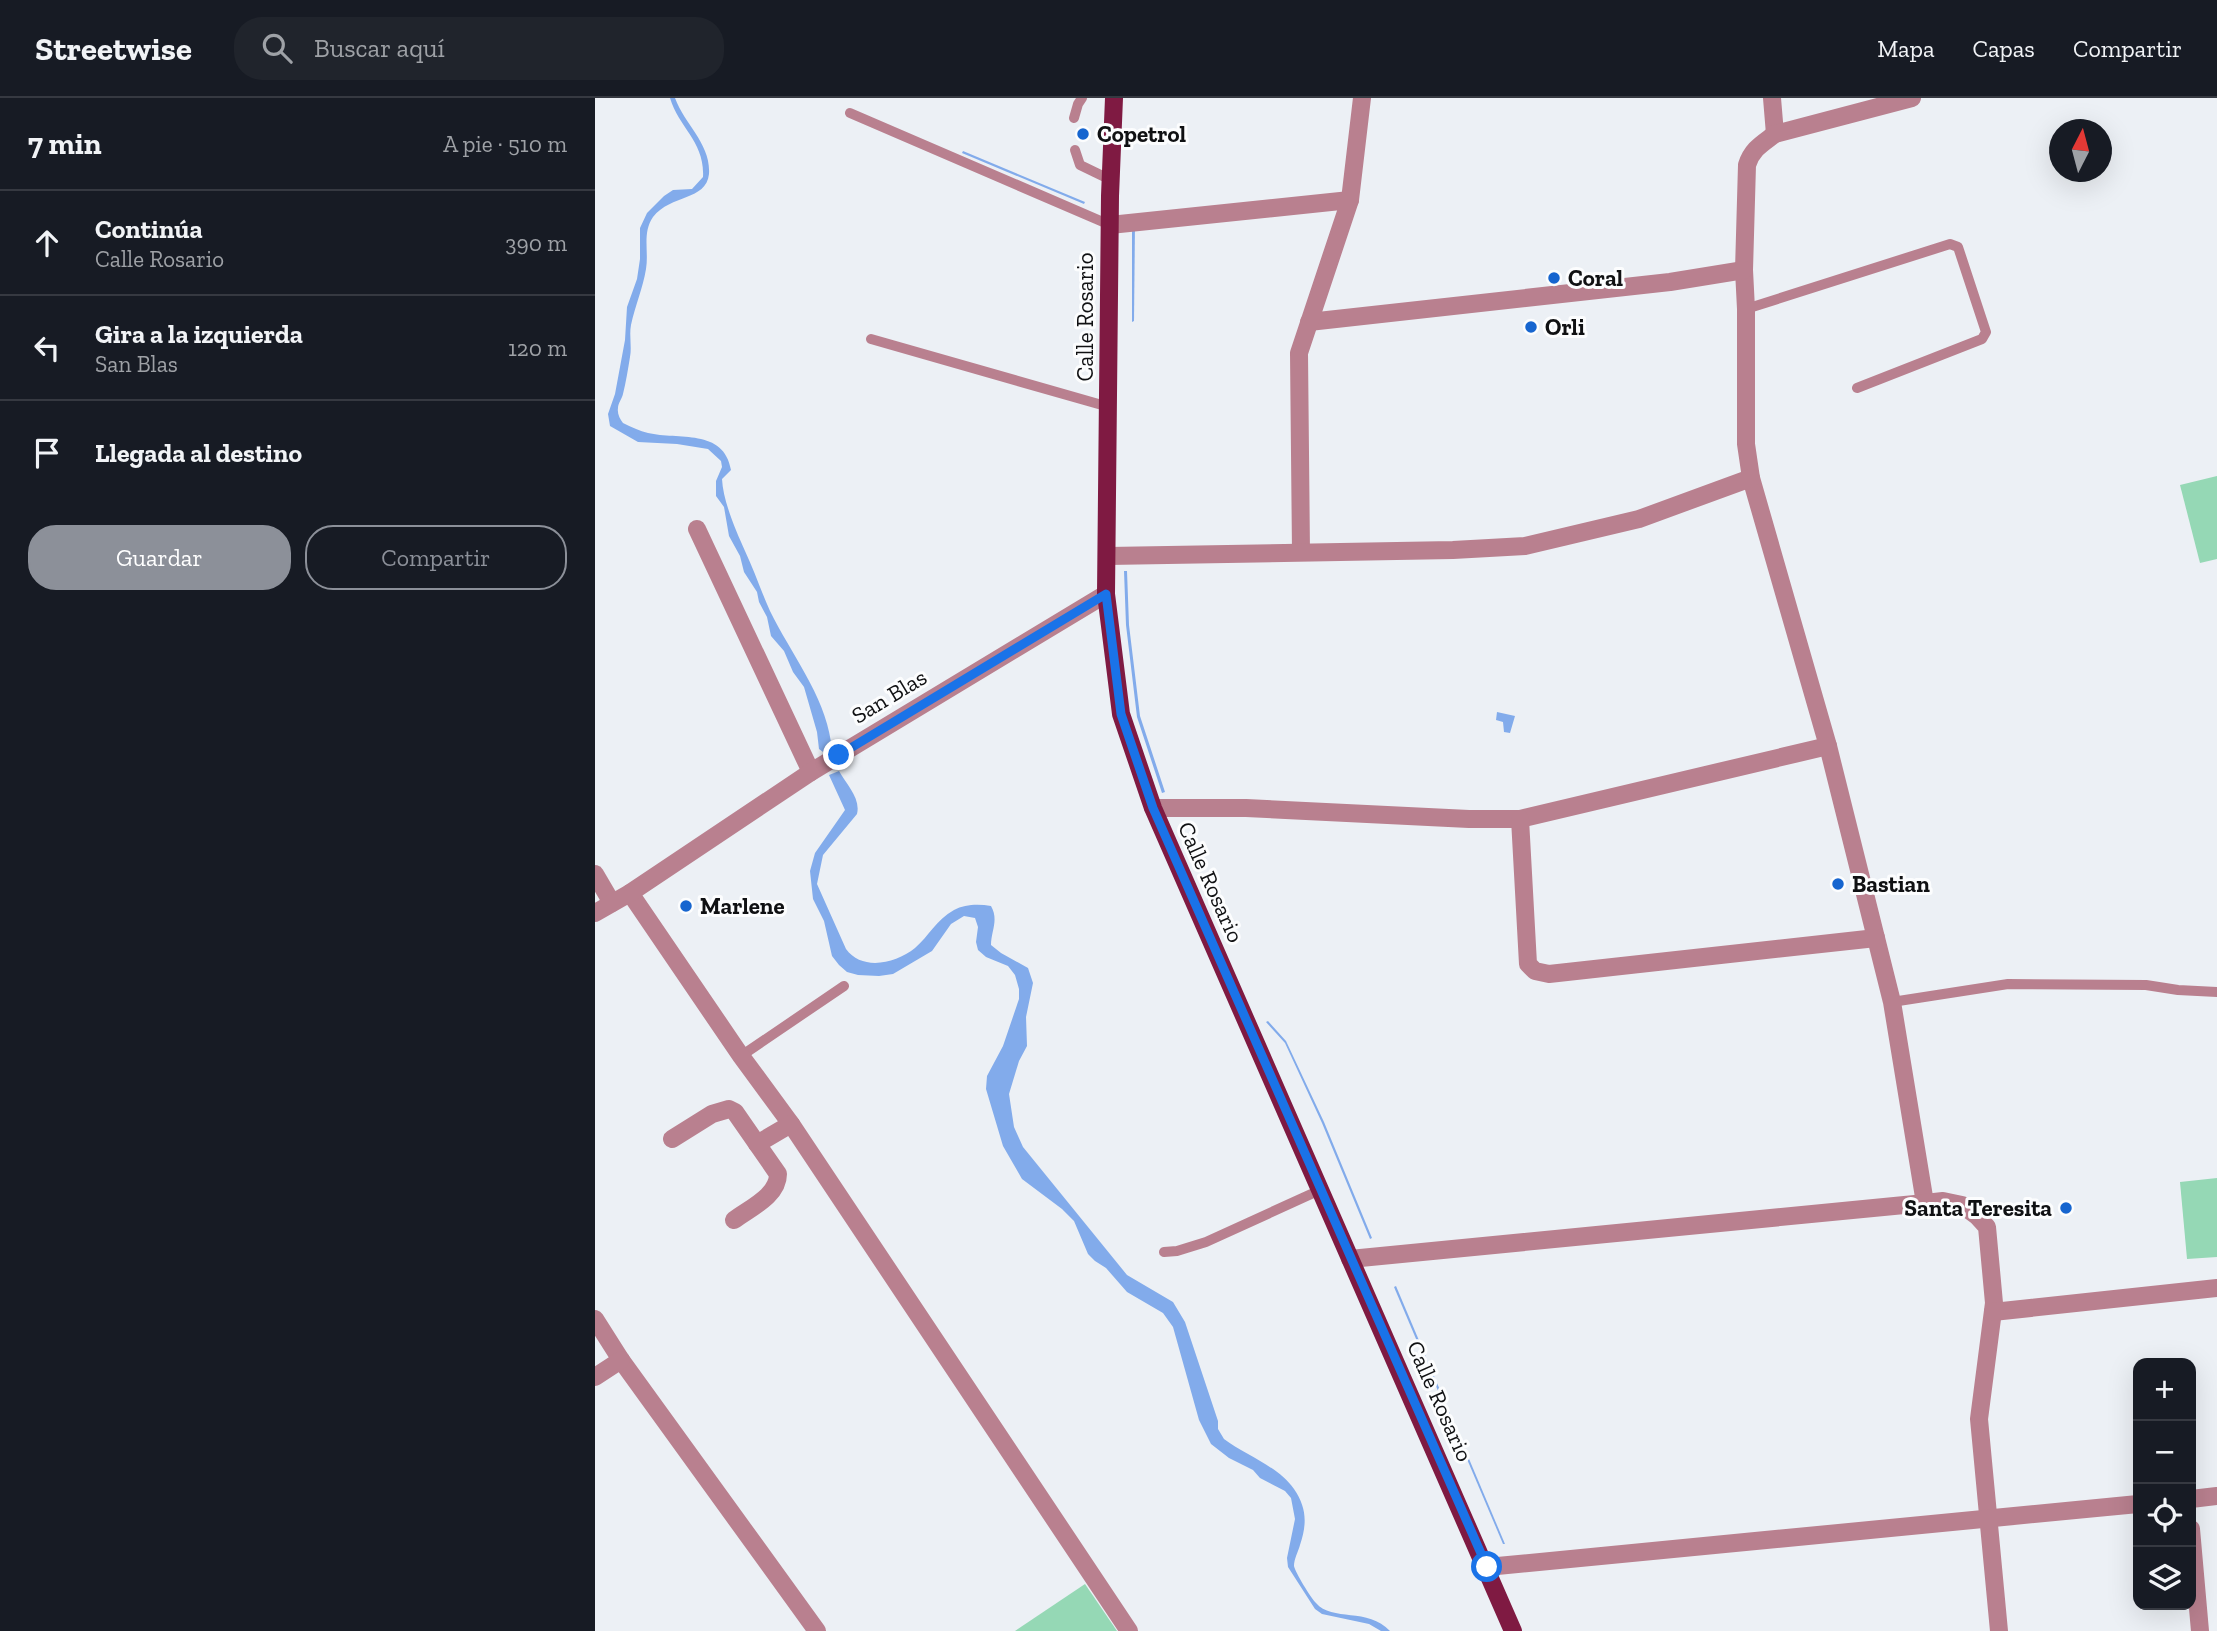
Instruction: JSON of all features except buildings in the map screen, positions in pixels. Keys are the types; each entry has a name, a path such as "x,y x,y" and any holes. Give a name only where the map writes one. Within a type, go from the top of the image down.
{"main road":[{"name":"Calle Rosario","path":"1114,98 1106,594 1121,714 1153,808 1513,1631"}],"street":[{"path":"1301,552 1299,354 1350,200 1362,98"},
{"path":"1772,98 1775,134"},
{"path":"1912,98 1775,134 1757,146 1747,165 1744,270 1746,444 1751,478 1828,746 1892,1002 1925,1202"},
{"path":"1110,225 1350,200"},
{"path":"1309,322 1671,282 1744,270"},
{"path":"1108,556 1453,550 1525,545 1639,519 1751,478"},
{"path":"697,529 811,772"},
{"name":"San Blas","path":"595,914 811,772 1106,594"},
{"path":"1153,808 1246,808 1520,819 1828,746"},
{"path":"1520,819 1528,964 1535,971 1549,974 1876,938"},
{"path":"595,874 612,903"},
{"path":"630,893 741,1056 791,1124 1129,1631"},
{"path":"672,1139 712,1114 729,1109 735,1112 774,1166 778,1182 771,1194 734,1220"},
{"path":"757,1144 791,1124"},
{"path":"1350,1259 1925,1202 1943,1201 1962,1205 1987,1227 1993,1312 1979,1419 1999,1631"},
{"path":"1993,1312 2217,1288"},
{"path":"595,1319 621,1360 817,1631"},
{"path":"595,1377 621,1360"},
{"path":"2196,1498 2217,1496"},
{"path":"1487,1567 2133,1505"},
{"path":"2193,1547 2200,1631"}],"lane":[{"path":"1074,118 1083,98"},
{"path":"850,113 1110,225"},
{"path":"1075,150 1080,165 1111,180"},
{"path":"1746,309 1950,244 1958,247 1986,332 1982,339 1857,388"},
{"path":"871,339 1109,407"},
{"path":"1892,1002 2008,984 2132,985 2217,992"},
{"path":"741,1056 843,986"},
{"path":"1164,1252 1206,1242 1320,1190"}],"green space":[{"path":"2217,476 2217,559 2200,563 2180,485"},
{"path":"2217,1178 2217,1257 2187,1259 2180,1182"},
{"path":"1085,1584 1117,1631 1015,1631"}],"water":[{"path":"670,98 675,98 702,144 709,163 709,174 702,189 669,204 653,217 650,223 646,269 631,325 630,357 618,414 623,423 645,432 698,438 710,442 719,447 727,457 731,470 722,479 727,506 770,611 821,707 831,742 823,752 819,749 804,687 793,672 784,651 771,636 757,592 744,572 740,556 729,536 724,507 716,496 716,481 722,467 721,461 708,449 638,442 610,426 608,414 615,394 625,340 627,307 637,279 640,228 647,213 664,196 673,190 692,189 703,177 700,154"},
{"path":"963,151 1085,202 1084,204 962,153"},
{"path":"1132,224 1135,224 1132,322"},
{"path":"1124,571 1127,571 1129,625 1140,716 1165,792 1162,793 1137,717 1126,625"},
{"path":"1497,712 1515,716 1510,733 1504,732 1503,722 1496,720"},
{"path":"839,771 855,797 857,814 823,855 817,884 846,949 853,956 870,963 889,961 915,948 942,918 954,910 972,905 991,906 995,921 991,945 1028,968 1033,983 1026,1017 1027,1046 1019,1061 1009,1094 1014,1127 1023,1147 1127,1275 1173,1302 1185,1322 1218,1421 1218,1429 1224,1439 1270,1467 1294,1489 1301,1503 1305,1523 1294,1566 1314,1600 1323,1609 1371,1619 1390,1631 1381,1631 1369,1624 1322,1614 1315,1609 1288,1567 1287,1558 1295,1519 1291,1498 1285,1491 1260,1478 1253,1470 1229,1458 1211,1444 1199,1420 1173,1327 1163,1313 1127,1292 1106,1268 1095,1261 1088,1254 1074,1221 1022,1179 1003,1146 986,1089 987,1076 1003,1046 1019,999 1019,989 1015,975 1008,966 986,957 978,950 978,927 975,918 964,916 951,924 932,951 893,974 879,976 847,972 832,956 824,921 813,899 810,871 815,853 845,810 829,775"},
{"path":"1268,1021 1286,1041 1324,1122 1372,1238 1370,1239 1322,1123 1285,1043 1266,1022"},
{"path":"1396,1286 1505,1544 1394,1287"}],"place":[{"name":"Copetrol","path":"1083,134"},
{"name":"Coral","path":"1554,278"},
{"name":"Orli","path":"1531,327"},
{"name":"Bastian","path":"1838,884"},
{"name":"Marlene","path":"686,906"},
{"name":"Santa Teresita","path":"2066,1208"}],"route":[{"path":"839,755 1106,594 1121,714 1153,808 1487,1567"}]}
